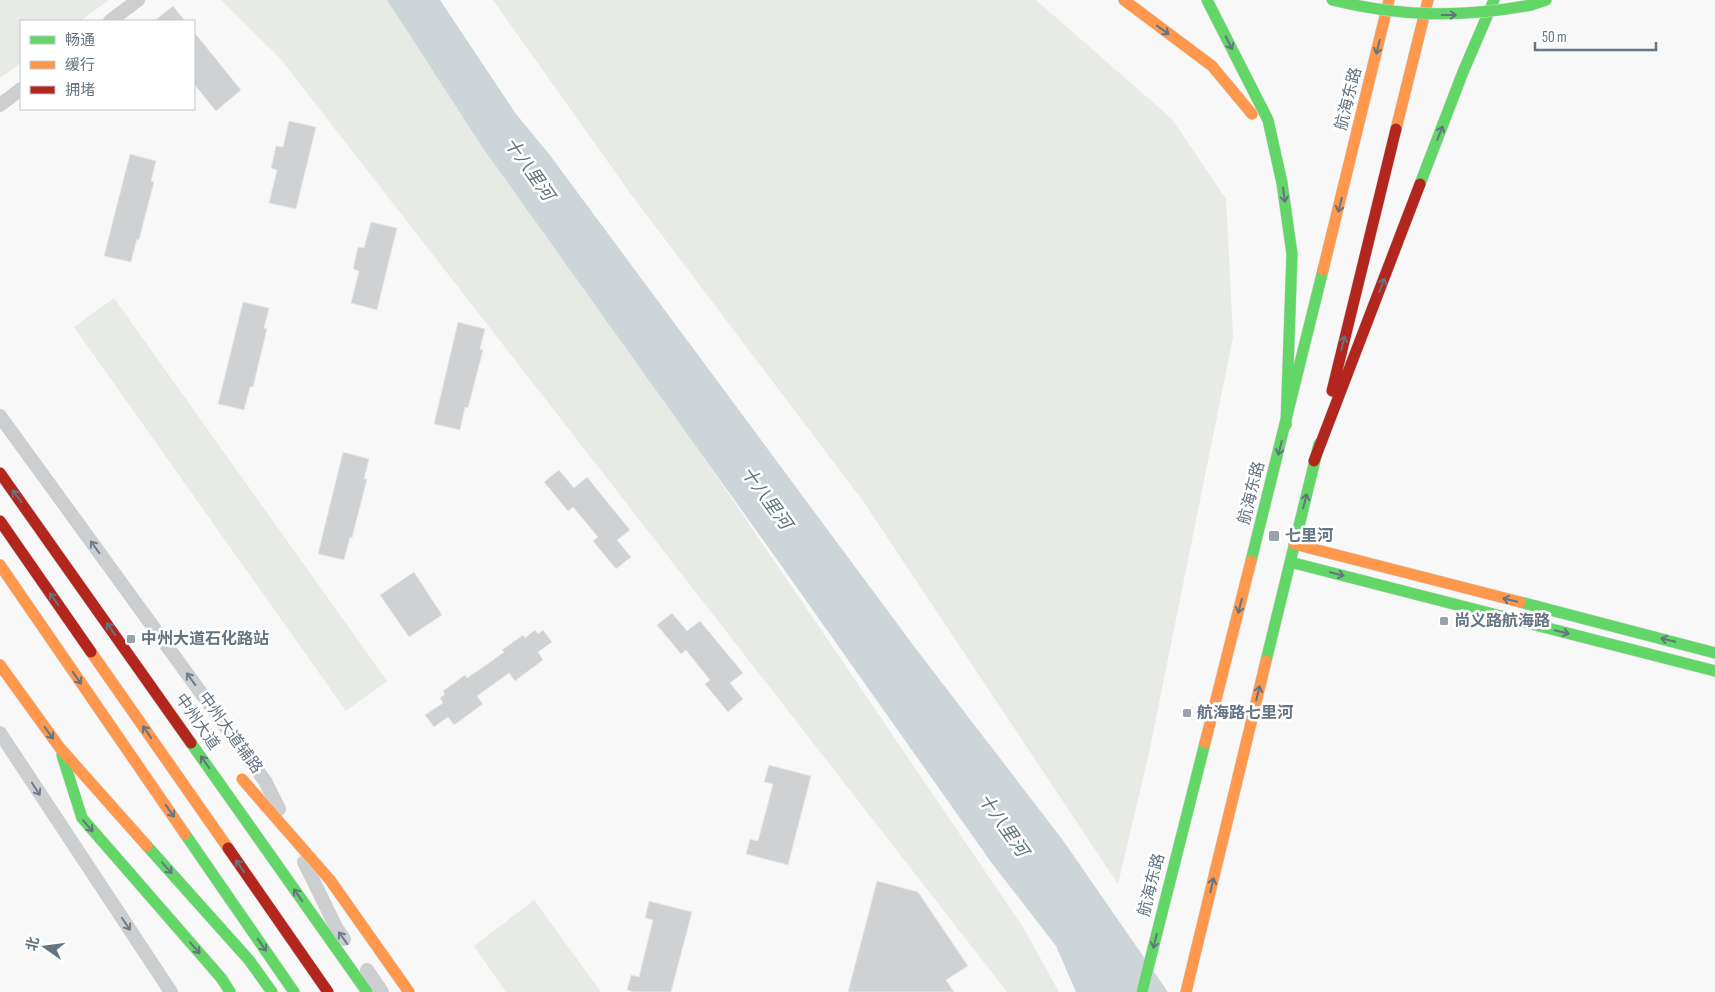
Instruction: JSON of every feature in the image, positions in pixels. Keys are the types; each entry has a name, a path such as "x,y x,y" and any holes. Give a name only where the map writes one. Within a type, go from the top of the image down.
{"main road":[{"path":"1124,0 1212,66 1256,118 1276,153"},
{"path":"1206,0 1268,120 1276,153 1292,254 1286,425"},
{"path":"1332,0 1355,7 1426,15 1461,15 1494,12 1546,0"},
{"name":"航海东路","path":"1142,992 1286,425 1390,0"},
{"path":"1186,992 1428,0"},
{"path":"1314,461 1460,81 1494,0"},
{"name":"中州大道","path":"0,472 367,992"},
{"path":"0,521 328,992"},
{"path":"1294,544 1715,652"},
{"path":"1290,562 1715,671"},
{"path":"0,565 294,992"},
{"path":"0,665 60,748 249,960 272,992"},
{"path":"165,705 207,745"},
{"path":"60,748 82,818 222,980 230,992"},
{"path":"235,772 330,880 409,992"}],"street":[{"path":"111,20 138,0"},
{"path":"0,105 20,90"},
{"name":"中州大道辅路","path":"0,416 265,781 336,929 382,992"},
{"path":"0,733 171,992"}],"shaded area":[{"path":"0,0 109,0 81,20 20,20 20,64 0,78"},
{"path":"221,0 393,0 1023,927 1059,992 1007,992 279,57"},
{"path":"493,0 1036,0 1172,119 1226,199 1233,337 1149,753 1118,884 863,501 630,193"},
{"path":"114,298 387,681 346,711 74,327"},
{"path":"534,900 601,992 506,992 474,946"}],"water":[{"name":"十八里河","path":"387,0 440,0 516,114 549,154 916,649 1062,839 1168,992 1076,992 1056,946 991,862 483,148"}],"building":[{"path":"173,6 184,20 155,20"},
{"path":"195,33 241,90 216,111 195,85"},
{"path":"289,121 316,127 296,209 269,203 277,170 271,168 276,146 283,147"},
{"path":"130,154 156,161 151,181 154,182 139,240 137,239 131,262 104,256"},
{"path":"371,222 397,228 377,310 351,303 359,271 353,269 358,247 364,248"},
{"path":"243,302 269,308 264,328 267,329 253,387 250,387 244,410 218,404"},
{"path":"458,322 485,329 480,349 483,350 468,408 465,407 460,430 434,424"},
{"path":"343,452 369,459 364,479 367,479 352,538 350,537 344,560 318,554"},
{"path":"559,470 574,488 587,477 630,530 617,540 631,557 616,569 593,541 598,537 573,507 568,511 544,482"},
{"path":"414,572 442,615 409,637 380,595"},
{"path":"672,613 687,631 700,621 743,673 730,683 743,699 728,712 705,684 710,680 686,650 681,654 657,625"},
{"path":"535,630 538,634 543,630 552,642 538,652 543,660 515,681 509,673 477,696 483,704 454,725 448,717 434,727 425,715 443,703 440,698 445,694 443,691 465,675 467,678 489,663 504,652 502,650 523,635 525,638"},
{"path":"769,765 811,776 788,865 746,854 750,839 758,841 773,784 764,782"},
{"path":"877,881 918,892 968,966 946,980 954,992 848,992"},
{"path":"649,901 692,912 671,992 634,992 627,990 631,975 639,977 653,920 645,918"}],"traffic: fast":[{"path":"1207,0 1268,120 1282,183 1292,254 1286,425"},
{"path":"1332,0 1382,10 1431,14 1480,12 1531,5"},
{"path":"1420,184 1463,72 1494,0"},
{"path":"1531,5 1546,0"},
{"path":"1251,561 1323,270"},
{"path":"1266,661 1319,444"},
{"path":"1290,562 1715,671"},
{"path":"1520,602 1715,653"},
{"path":"191,743 367,992"},
{"path":"1142,992 1205,743"},
{"path":"62,755 82,818 222,979 230,992"},
{"path":"185,834 294,992"},
{"path":"147,846 249,960 272,992"}],"traffic: slow":[{"path":"1124,0 1212,66 1252,114"},
{"path":"1323,270 1389,0"},
{"path":"1396,129 1428,0"},
{"path":"1294,544 1520,602"},
{"path":"1205,743 1251,561"},
{"path":"0,565 185,834"},
{"path":"91,652 228,848"},
{"path":"1186,992 1266,661"},
{"path":"0,665 60,748 147,846"},
{"path":"242,779 330,880"},
{"path":"330,880 409,992"}],"traffic: jam":[{"path":"1332,391 1396,129"},
{"path":"1314,461 1420,184"},
{"path":"0,473 191,743"},
{"path":"0,521 91,652"},
{"path":"228,848 328,992"}],"place":[{"name":"七里河","path":"1274,536"},
{"name":"尚义路航海路","path":"1444,621"},
{"name":"中州大道石化路站","path":"131,639"},
{"name":"航海路七里河","path":"1187,713"}]}
